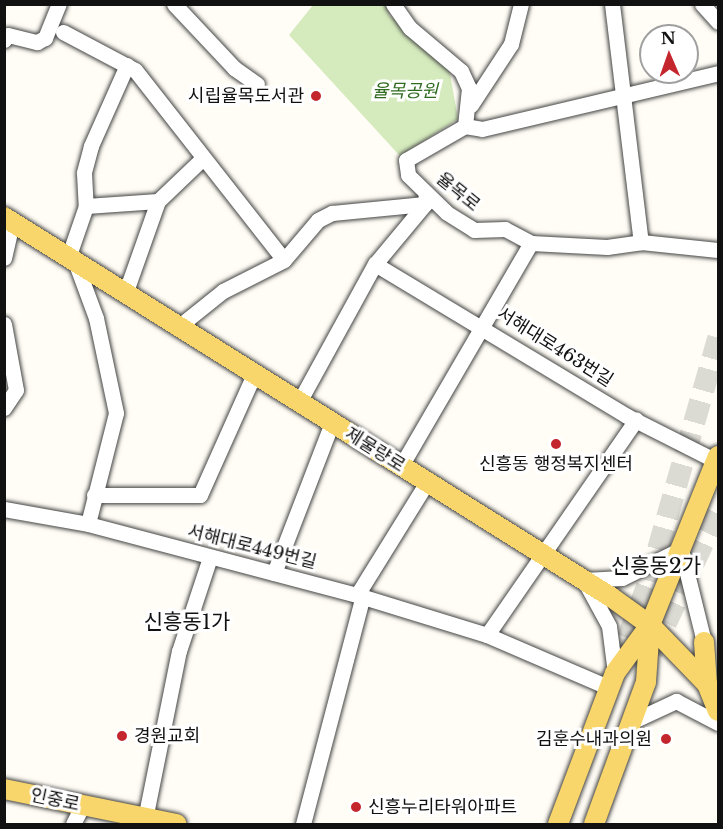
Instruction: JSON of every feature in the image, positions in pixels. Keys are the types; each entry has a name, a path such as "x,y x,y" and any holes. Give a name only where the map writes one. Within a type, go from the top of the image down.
{"main road":[{"name":"제물량로","path":"8,220 543,554 650,625 707,684 718,711"},
{"path":"558,825 612,680 650,625 717,459"},
{"path":"594,825 646,682 650,625"},
{"path":"704,642 707,684"},
{"name":"인중로","path":"4,789 176,825"}],"street":[{"path":"4,40 8,35 37,42 45,38 59,4"},
{"path":"174,4 234,68 257,84"},
{"path":"393,4 410,28 461,70 471,105"},
{"path":"521,4 511,44 471,105 465,126 482,129 718,73"},
{"path":"612,4 621,97 641,242"},
{"path":"702,4 718,22"},
{"path":"63,32 128,64 284,260"},
{"path":"88,524 116,412 96,318 72,261 86,206 84,173 91,146 128,64"},
{"name":"율목로","path":"465,126 406,160 408,175 426,199 474,230 505,229 531,243 607,247 641,242 718,250"},
{"path":"125,294 162,196 202,159"},
{"path":"86,206 162,196"},
{"path":"178,327 223,291 284,260 307,229 332,213 426,199"},
{"path":"299,402 375,264 426,199"},
{"path":"4,258 8,220"},
{"path":"401,466 480,323 531,243"},
{"name":"서해대로463번길","path":"375,264 480,323 636,420 717,459"},
{"path":"4,324 16,390 4,408"},
{"path":"94,495 200,495 254,374"},
{"path":"487,635 636,420"},
{"path":"273,573 332,423"},
{"path":"303,825 360,596 427,482"},
{"name":"서해대로449번길","path":"4,509 88,524 360,596 487,635 612,680"},
{"path":"612,680 609,626 584,580 621,578 681,549 704,642"},
{"path":"146,819 179,651 210,557"},
{"path":"631,722 675,701 718,723"},
{"path":"73,825 82,806"}],"green space":[{"name":"율목공원","path":"313,5 388,5 389,15 449,68 458,119 400,156 289,35"}],"tunnel":[{"path":"616,669 649,581 718,338"},
{"path":"652,653 718,511"}],"place":[{"name":"시립율목도서관","path":"316,96"},
{"name":"신흥동 행정복지센터","path":"556,444"},
{"name":"경원교회","path":"122,736"},
{"name":"김훈수내과의원","path":"666,739"},
{"name":"신흥누리타워아파트","path":"356,807"}],"district":[{"name":"신흥동2가","path":"656,566"},
{"name":"신흥동1가","path":"187,622"}]}
